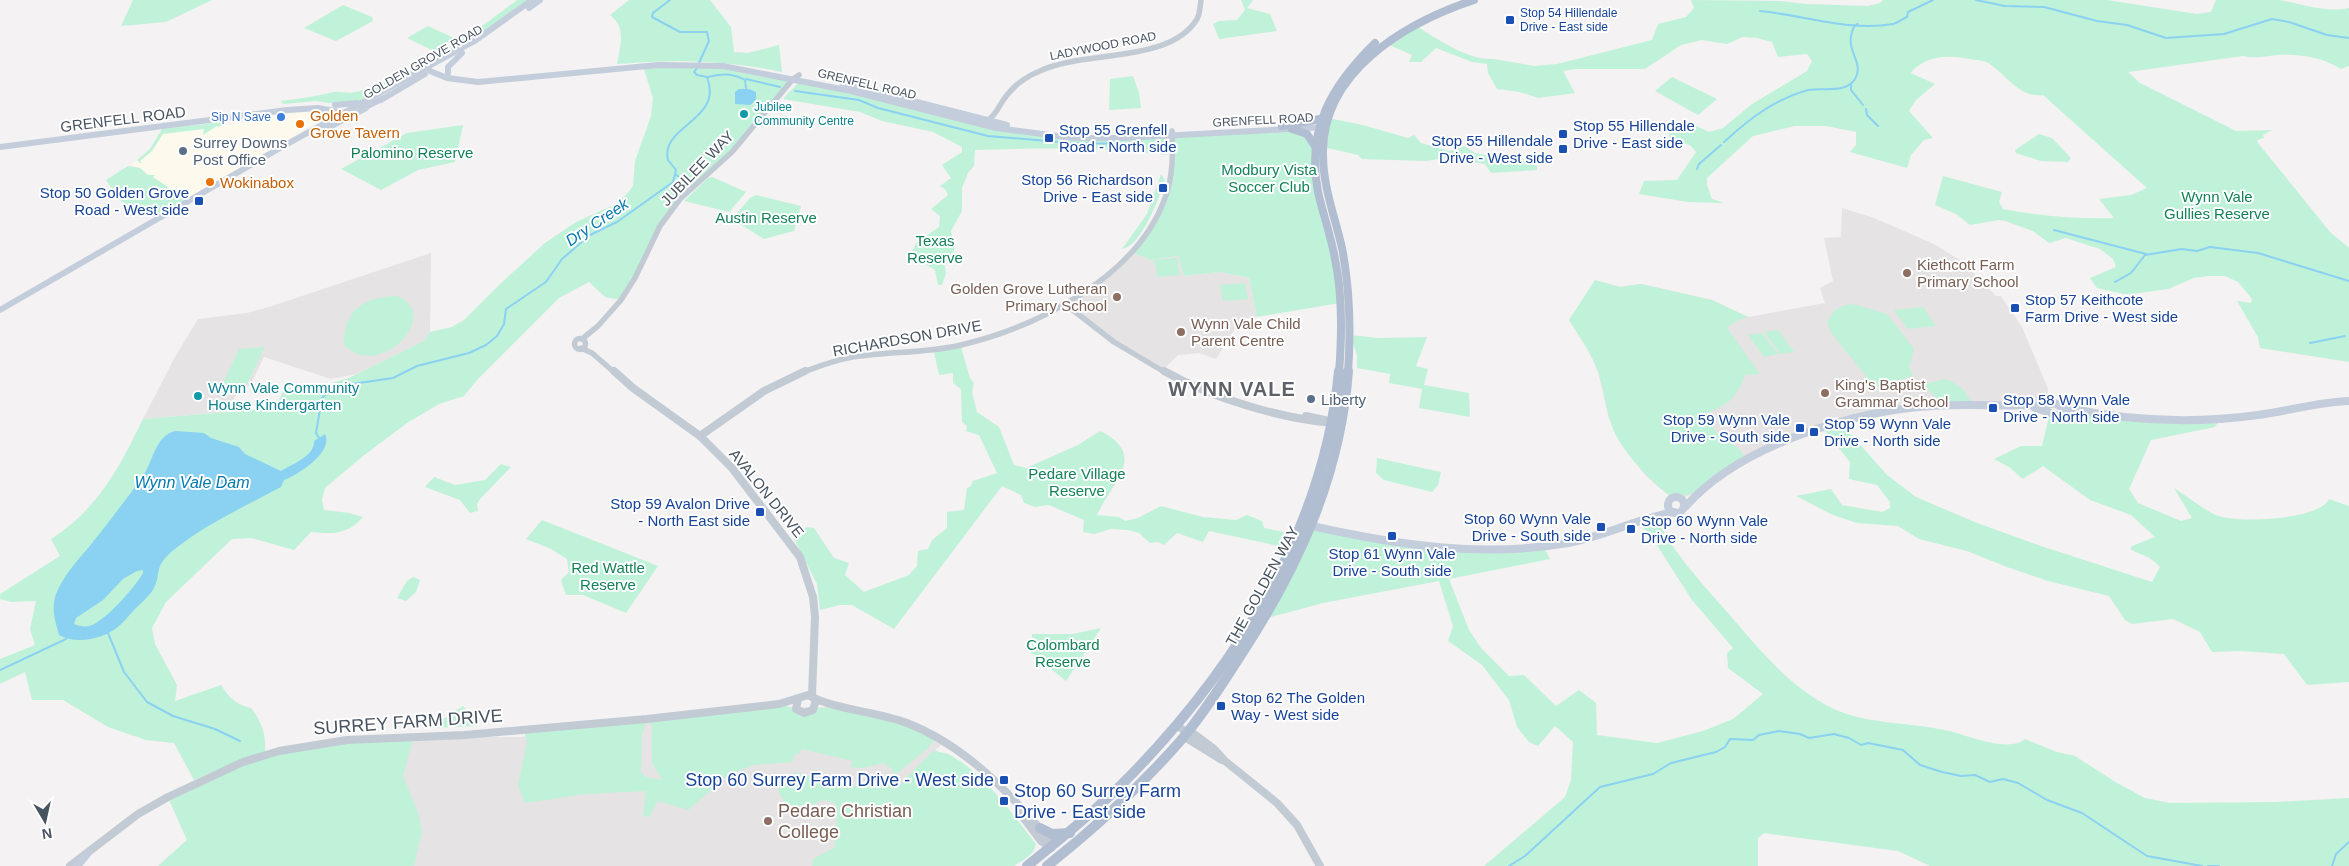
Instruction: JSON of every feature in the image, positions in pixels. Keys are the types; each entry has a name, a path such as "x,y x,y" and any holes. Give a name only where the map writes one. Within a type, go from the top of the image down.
{"main road":[{"name":"GOLDEN GROVE ROAD","path":"258,162 335,125 417,79 532,0"},
{"name":"GOLDEN GROVE ROAD","path":"0,310 280,148 377,95 462,53 492,35 540,0"},
{"name":"THE GOLDEN WAY","path":"1072,837 1136,787 1187,733 1261,623 1290,573 1312,526 1328,484 1336,423 1340,367 1340,303 1334,255 1316,185 1315,146 1320,125 1338,82 1365,51 1412,19 1460,0"},
{"name":"THE GOLDEN WAY","path":"1050,864 1072,837 1177,725 1216,675 1240,640 1275,578 1298,532 1336,423 1350,362 1350,309 1345,262 1323,177 1320,125 1339,93 1357,69 1373,53 1394,36 1419,22 1474,0"},
{"path":"448,73 448,68 462,53"},
{"name":"GRENFELL ROAD","path":"431,69 465,78 495,78 616,64 693,62 746,65 1032,134 1073,138 1282,126"},
{"name":"GRENFELL ROAD","path":"431,69 455,80 486,82 693,62"},
{"path":"417,79 431,77 455,80"},
{"name":"GRENFELL ROAD","path":"0,147 305,104 356,104 377,95"},
{"path":"345,113 360,109 384,98"},
{"path":"335,105 345,110 345,113"},
{"name":"GRENFELL ROAD","path":"229,115 300,109 328,109 345,113"},
{"path":"324,124 332,115 328,109"},
{"path":"335,125 345,116 345,113"},
{"name":"GRENFELL ROAD","path":"0,142 160,124"},
{"name":"GRENFELL ROAD","path":"1172,133 1292,129 1320,125"},
{"path":"1282,126 1320,125"},
{"path":"1292,129 1306,134 1315,146"},
{"path":"1298,532 1312,526 1398,545 1484,552 1568,543 1611,532 1652,517 1684,511 1698,492 1736,466 1767,449 1812,431 1849,420 1931,406 1981,405 2030,407 2049,409 2057,416 2064,411 2160,419 2212,420 2260,415 2321,403 2349,401"},
{"path":"2049,409 2056,403 2064,411"},
{"path":"1652,517 1670,498 1678,498 1698,492"},
{"path":"1678,498 1686,506"},
{"path":"1666,503 1674,512"},
{"path":"1304,515 1312,526"},
{"path":"1040,828 1052,834 1072,837"},
{"path":"1027,866 1051,848 1072,837"},
{"path":"1050,864 1051,848"},
{"path":"77,866 88,853"}],"street":[{"name":"LADYWOOD ROAD","path":"987,123 993,118 1000,105 1018,83 1053,65 1135,52 1175,39 1195,21 1201,9 1200,0"},
{"name":"JUBILEE WAY","path":"584,343 621,300 631,285 660,226 680,199 732,152 797,78"},
{"name":"RICHARDSON DRIVE","path":"700,436 760,392 803,372 847,358 959,345 1018,328 1065,304 1102,279 1119,264 1147,231 1161,208 1171,173 1172,133"},
{"path":"1065,304 1117,346 1176,378 1237,401 1321,423 1336,423"},
{"name":"AVALON DRIVE","path":"584,343 592,353 633,388 700,436 732,468 800,557 813,597 816,636 809,699 796,709"},
{"name":"SURREY FARM DRIVE","path":"779,704 804,713 809,699"},
{"name":"SURREY FARM DRIVE","path":"70,866 138,814 168,797 243,762 279,751 347,740 533,730 779,704 809,699 869,711 907,723 945,741 984,771 1040,828 1047,837 1051,848"},
{"path":"1177,725 1187,733 1188,739 1225,761 1277,802 1297,825 1320,866"},
{"name":"SURREY FARM DRIVE","path":"1015,804 1033,832 1051,848"}],"shaded area":[{"path":"316,111 325,114 326,117 186,199 152,177 155,175 148,175 140,168 131,165 149,152 160,134 166,132 259,121 259,117"},
{"name":"King's Baptist Grammar School","path":"1842,208 1874,218 1934,244 1963,262 1996,296 2001,296 2022,327 2048,389 2048,404 1984,405 1885,412 1774,446 1698,492 1680,499 1661,489 1645,475 1624,448 1609,419 1598,372 1590,352 1595,280 1620,287 1641,284 1712,300 1748,317 1825,303 1820,288 1833,281 1824,238 1841,237"},
{"name":"Wynn Vale Child Parent Centre","path":"1131,252 1151,260 1178,256 1184,276 1220,272 1249,278 1257,317 1241,319 1216,359 1199,353 1178,355 1162,371 1136,357 1065,304 1088,289"},
{"path":"431,253 430,332 424,341 357,374 331,379 264,357 250,386 240,387 227,412 143,419 175,357 198,319 247,313 269,307"},
{"path":"753,706 855,708 945,741 894,791 892,866 158,866 187,840 168,797 418,737 522,737"}],"green space":[{"path":"133,0 212,0 166,22 121,26"},
{"path":"517,0 530,0 475,39 361,102 343,105 316,101 284,104 281,102 334,92 356,92 398,77 441,54"},
{"path":"629,0 710,0 731,27 734,52 748,53 779,45 782,72 740,65 700,62 659,61 617,64 621,44 620,31 619,26 610,15"},
{"path":"1241,0 1253,0 1247,8 1270,14 1277,31 1219,39 1213,24 1219,21 1237,20 1245,10"},
{"name":"Wynn Vale Gullies Reserve","path":"1691,0 1781,1 1806,4 1868,6 1880,3 1883,0 2107,0 2197,14 2211,12 2216,0 2279,0 2322,9 2349,8 2349,66 2341,69 2318,59 2303,56 2277,55 2243,56 2128,72 2140,83 2236,131 2272,130 2263,135 2264,138 2257,140 2258,143 2330,232 2349,248 2349,362 2260,348 2258,337 2237,301 2251,303 2252,299 2238,282 2225,276 2194,278 2168,289 2132,294 2097,288 2090,278 2116,267 2113,259 2100,249 2066,238 2049,243 2033,231 2005,221 1999,220 1970,225 1956,214 1935,205 1943,176 2002,192 1999,202 2003,209 2072,217 2114,218 2099,199 2131,195 2147,188 2043,95 2035,95 2021,90 1989,63 1984,61 1946,57 1932,59 1912,71 1911,73 1935,84 1916,100 1909,111 1933,138 1924,140 1911,155 1907,168 1850,152 1856,145 1856,132 1826,126 1795,126 1753,136 1707,178 1707,185 1712,199 1724,203 1688,202 1639,194 1644,181 1677,180 1696,152 1690,145 1670,140 1668,125 1688,122 1709,132 1723,128 1752,104 1807,71 1812,61 1807,54 1778,57 1772,42 1757,38 1743,37 1727,44 1702,40 1681,45 1645,69 1576,69 1563,71 1575,93 1538,98 1520,92 1497,89 1488,73 1487,64 1472,62 1436,48 1421,62 1409,62 1412,55 1385,43 1413,24 1452,47 1484,59 1534,66 1557,64 1652,40 1658,24 1686,17 1694,8"},
{"path":"343,5 372,17 373,21 336,41 304,28"},
{"path":"428,26 456,39 434,51 407,38"},
{"path":"706,65 793,79 732,152 680,199 660,226 621,300 605,297 589,282 559,298 477,380 464,396 439,404 407,423 363,456 325,488 322,500 324,510 363,517 351,527 333,533 311,532 294,550 251,538 232,539 166,602 152,628 155,644 177,685 175,701 221,685 234,700 251,708 255,713 261,723 264,734 265,752 194,780 174,743 146,740 108,727 63,700 32,700 25,672 0,684 0,659 35,645 30,629 36,601 11,602 0,599 0,594 60,556 51,539 82,514 106,486 143,419 253,410 277,405 284,389 307,385 322,386 349,378 424,341 430,332 452,327 464,320 545,243 576,222 614,205 633,186 635,161 651,116 653,98 643,66"},
{"path":"1133,76 1139,93 1141,108 1109,110 1110,79"},
{"path":"1672,77 1717,99 1698,115 1655,91"},
{"name":"Texas Reserve","path":"799,82 1045,137 1164,138 1167,141 1167,155 1071,149 975,150 974,166 968,173 962,188 962,211 951,231 954,245 953,252 944,262 946,273 942,285 938,285 935,270 910,256 916,243 939,227 940,216 931,209 948,195 946,190 940,186 951,178 942,165 962,152 962,147 933,132 882,121 860,112 783,99"},
{"path":"1328,118 1363,125 1408,138 1414,135 1421,143 1449,151 1464,146 1475,153 1500,158 1516,156 1537,166 1537,170 1491,173 1485,164 1444,158 1427,161 1362,159 1358,155 1323,147"},
{"path":"222,122 220,127 217,126 203,135 204,129 163,134 152,151 140,161 142,163 137,160 150,149 162,129"},
{"name":"Palomino Reserve","path":"463,125 455,162 418,170 381,190 341,169 407,133"},
{"name":"Modbury Vista Soccer Club","path":"1292,129 1304,132 1315,148 1314,165 1340,303 1257,317 1249,278 1220,272 1184,276 1178,256 1151,260 1131,252 1161,208 1171,173 1173,136"},
{"path":"2039,134 2052,138 2071,158 2068,162 2041,161 2016,153 2015,150"},
{"path":"128,166 140,168 148,175 155,175 153,177 186,199 162,213 146,216 118,199 106,180"},
{"path":"1161,174 1165,180 1149,220 1136,240 1122,249 1147,214"},
{"path":"712,177 746,192 729,212 684,201 708,178"},
{"name":"Austin Reserve","path":"756,195 801,206 794,231 764,239 732,219 750,198"},
{"path":"1177,258 1178,266 1176,266 1180,275 1157,277 1156,269 1158,268 1156,268 1154,260"},
{"path":"1595,280 1620,287 1641,284 1712,300 1748,317 1734,322 1727,328 1760,374 1745,375 1730,401 1702,415 1720,436 1739,449 1744,456 1698,492 1672,498 1649,478 1636,463 1623,447 1614,431 1596,367 1586,346 1569,320"},
{"path":"1245,283 1248,299 1223,301 1220,285"},
{"path":"397,296 410,305 413,316 410,329 401,341 389,351 374,355 358,354 344,345 348,322 358,307 375,299"},
{"path":"1853,304 1887,314 1914,349 1909,367 1913,376 1871,388 1862,379 1867,377 1832,334 1827,323 1837,309"},
{"path":"1923,307 1936,326 1908,329 1894,310"},
{"path":"1778,330 1794,352 1780,354 1764,332"},
{"path":"1762,333 1778,354 1764,357 1748,335"},
{"path":"1350,335 1378,338 1427,337 1416,366 1428,369 1424,385 1469,393 1470,417 1419,408 1422,389 1389,383 1390,374 1357,368 1357,355"},
{"path":"265,347 247,384 222,386 239,349"},
{"name":"Pedare Village Reserve","path":"961,347 970,378 974,383 972,392 977,412 999,427 1014,465 1026,468 1078,445 1100,431 1115,440 1122,450 1125,459 1123,470 1097,515 1119,517 1125,521 1138,518 1161,506 1203,517 1236,520 1247,515 1262,521 1264,528 1289,533 1283,547 1209,531 1203,542 1177,533 1164,545 1158,542 1150,543 1139,533 1128,530 1111,529 1094,534 1083,532 1084,520 1049,505 1035,507 1024,503 1021,495 1002,486 894,629 852,605 840,605 820,610 817,584 794,539 796,533 807,527 814,528 834,558 849,563 845,575 864,592 909,575 917,566 918,551 928,549 932,540 947,528 947,512 964,510 967,488 971,486 973,481 997,473 979,435 966,431 967,426 962,422 961,389 953,383 953,373 939,375 934,352"},
{"path":"1947,379 1962,388 1971,401 1940,402 1923,384"},
{"path":"2050,412 2220,419 2215,427 2151,440 2129,489 2138,503 2181,521 2192,518 2174,488 2210,512 2226,518 2258,519 2295,516 2322,506 2329,499 2349,506 2349,682 2307,685 2284,654 2241,651 2212,652 2200,632 2173,619 2132,624 2125,620 2109,596 2048,581 1967,551 1919,539 1898,526 1857,523 1833,515 1796,496 1831,489 1842,505 1882,512 1890,508 1890,502 1877,485 1849,479 1850,462 1822,427 1840,422 1887,475 1916,497 1977,523 2152,582 2160,567 2148,557 2130,549 2132,546 2155,537 2131,515 2090,500 2043,466 2023,479 2009,467 1994,459 2021,446 2042,446"},
{"path":"1377,458 1441,472 1438,485 1432,492 1384,480 1376,473"},
{"path":"501,464 511,467 480,499 477,504 478,511 470,513 460,500 425,487 434,477 455,485 485,480"},
{"path":"1655,516 1662,530 1688,567 1776,667 1803,690 1834,709 1876,721 1935,728 1999,744 2018,743 2025,739 2057,752 2075,756 2117,783 2145,798 2170,803 2275,802 2349,798 2349,866 1930,866 1898,851 1764,833 1758,838 1758,866 1484,866 1565,797 1571,780 1573,742 1555,726 1538,746 1529,742 1517,727 1509,700 1482,665 1448,641 1453,626 1439,581 1323,603 1264,619 1312,526 1398,545 1544,547 1550,559 1449,579 1469,630 1481,648 1509,676 1524,675 1556,706 1579,690 1596,703 1597,735 1657,743 1703,731 1733,719 1763,694 1728,668 1727,653 1733,648 1692,600 1651,536 1639,523"},
{"name":"Red Wattle Reserve","path":"542,520 658,566 626,613 583,595 566,595 561,580 569,572 567,559 551,549 526,539"},
{"path":"413,577 420,580 416,592 406,601 397,598 407,581"},
{"name":"Colombard Reserve","path":"1101,628 1066,681 1029,651 1032,646 1032,634 1073,634"},
{"path":"779,704 796,709 800,713 817,708 835,707 870,712 937,737 928,748 895,775 891,768 883,763 863,768 850,767 853,761 802,749 799,754 796,753 792,762 754,765 730,774 688,810 658,801 649,817 643,816 646,791 586,794 525,803 518,785 527,742 524,730","holes":["647,720 652,726 652,763 662,780 646,777 641,772 642,734"]},
{"path":"463,706 470,714 475,713 476,726 430,728"},
{"path":"413,738 403,776 418,812 422,831 414,866 158,866 187,840 168,797 243,762 317,743"},
{"path":"934,750 948,754 961,762 986,783 1036,844 1031,854 1014,866 812,866 813,859 835,847 837,807 835,803 822,800 801,811 791,810 778,792 783,777 793,775 794,772 829,782 853,786 876,784 888,780 894,790"}],"water":[{"path":"739,89 749,89 756,92 756,100 750,105 735,104 735,92"},
{"name":"Wynn Vale Dam","path":"175,431 204,433 211,438 239,447 245,454 281,471 307,455 311,451 314,441 325,434 326,441 320,455 298,473 284,480 281,487 210,525 170,553 161,563 153,590 113,631 98,637 82,640 73,640 59,635 54,610 59,587 143,476 155,450 168,434","holes":["143,570 143,573 127,595 103,618 89,626 74,624 76,618 103,600 123,579 137,571"]}],"waterway":[{"name":"Dry Creek","path":"670,0 653,13 652,17 680,32 707,32 709,41 699,63"},
{"path":"1855,25 1877,26 1897,23 1907,17 1908,12 1933,0"},
{"path":"1976,0 2005,6 2044,7 2097,21 2127,25 2166,38 2224,34 2272,19 2289,22 2327,35 2349,38"},
{"path":"1760,11 1855,25"},
{"path":"1724,142 1743,125 1784,99 1808,90 1833,89 1846,87 1851,84 1858,73 1851,41 1851,34 1855,25"},
{"name":"Dry Creek","path":"319,438 316,433 322,398 325,395 352,384 393,378 417,366 469,353 486,345 497,336 504,324 506,309 546,282 562,259 590,235 617,222 673,182 676,170 668,160 668,148 673,138 707,104 710,92 707,77 697,75 694,72 697,68"},
{"path":"708,77 722,74 736,76 745,80 746,88"},
{"path":"746,79 780,87"},
{"path":"1851,85 1851,90 1863,105"},
{"path":"795,91 859,100 878,108 988,136 1071,143 1142,144"},
{"path":"1866,109 1867,115 1878,126"},
{"path":"1697,169 1699,164 1721,145"},
{"path":"676,175 684,180"},
{"path":"2054,230 2146,254"},
{"path":"2115,282 2131,273 2145,255 2182,249 2197,251 2210,247 2258,253 2349,281"},
{"path":"2310,343 2345,336"},
{"path":"108,633 124,672 147,702 173,716 215,729 240,741"},
{"path":"0,670 66,639"},
{"path":"1509,866 1525,856 1600,787 1653,774 1671,763 1716,752 1725,747 1730,739 1753,740 1759,735 1779,731 1800,734 1809,738 1834,734 1849,738 1861,745 1868,743 1903,750 1920,765 1942,772 1961,776 1975,775 1990,782 2003,779 2018,783 2047,800 2082,813 2147,856 2202,866"},
{"path":"2332,866 2336,854 2349,842"},
{"path":"2208,866 2219,866"}],"place":[{"name":"Stop 54 Hillendale Drive - East side","path":"1510,20"},
{"name":"Jubilee Community Centre","path":"744,114"},
{"name":"Sip N Save","path":"281,117"},
{"name":"Golden Grove Tavern","path":"300,124"},
{"name":"Stop 55 Hillendale Drive - East side","path":"1563,134"},
{"name":"Stop 55 Grenfell Road - North side","path":"1049,138"},
{"name":"Stop 55 Hillendale Drive - West side","path":"1563,149"},
{"name":"Surrey Downs Post Office","path":"183,151"},
{"name":"Wokinabox","path":"210,182"},
{"name":"Stop 56 Richardson Drive - East side","path":"1163,188"},
{"name":"Stop 50 Golden Grove Road - West side","path":"199,201"},
{"name":"Kiethcott Farm Primary School","path":"1907,273"},
{"name":"Golden Grove Lutheran Primary School","path":"1117,297"},
{"name":"Stop 57 Keithcote Farm Drive - West side","path":"2015,308"},
{"name":"Wynn Vale Child Parent Centre","path":"1181,332"},
{"name":"King's Baptist Grammar School","path":"1825,393"},
{"name":"Wynn Vale Community House Kindergarten","path":"198,396"},
{"name":"Liberty","path":"1311,399"},
{"name":"Stop 58 Wynn Vale Drive - North side","path":"1993,408"},
{"name":"Stop 59 Wynn Vale Drive - South side","path":"1800,428"},
{"name":"Stop 59 Wynn Vale Drive - North side","path":"1814,432"},
{"name":"Stop 59 Avalon Drive - North East side","path":"760,512"},
{"name":"Stop 60 Wynn Vale Drive - South side","path":"1601,527"},
{"name":"Stop 60 Wynn Vale Drive - North side","path":"1631,529"},
{"name":"Stop 61 Wynn Vale Drive - South side","path":"1392,536"},
{"name":"Stop 62 The Golden Way - West side","path":"1221,706"},
{"name":"Stop 60 Surrey Farm Drive - West side","path":"1004,780"},
{"name":"Stop 60 Surrey Farm Drive - East side","path":"1004,801"},
{"name":"Pedare Christian College","path":"768,821"}],"district":[{"name":"WYNN VALE","path":"1232,389"}]}
